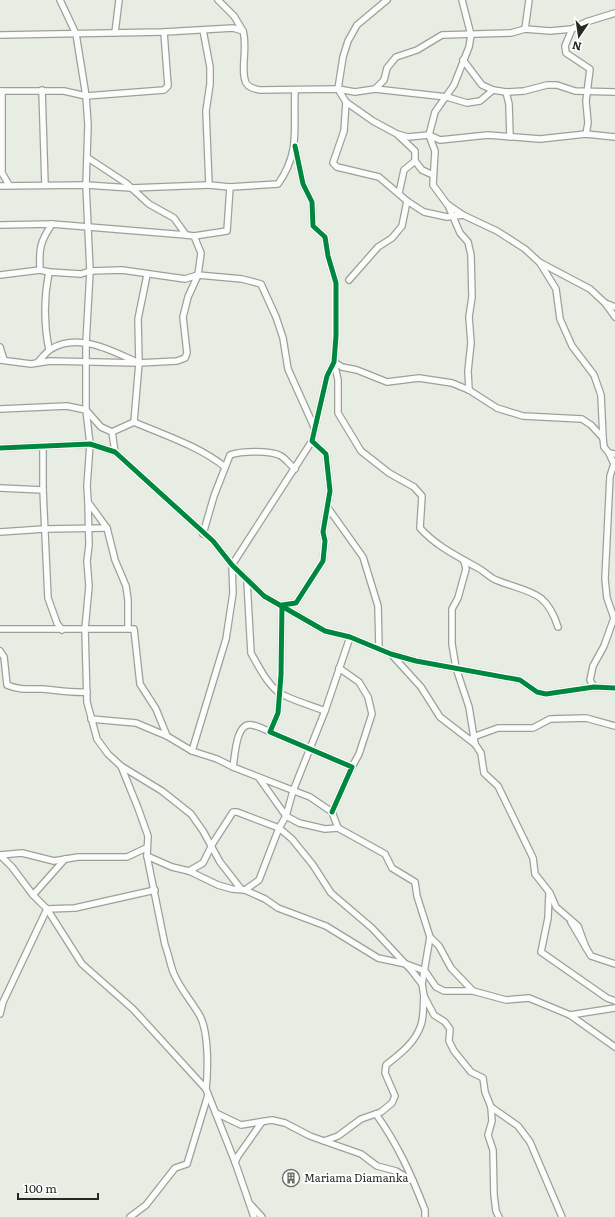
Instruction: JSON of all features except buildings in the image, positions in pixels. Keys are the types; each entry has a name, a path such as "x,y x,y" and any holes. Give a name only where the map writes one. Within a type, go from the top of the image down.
{"street":[{"path":"60,0 76,34 86,96 88,158 86,185 90,271 86,343 86,410 90,444 87,486 89,528 87,561 89,586 85,629 87,692 91,719 97,739 108,754 121,766 162,791 191,814 212,846 220,862 243,890"},
{"path":"115,33 119,0"},
{"path":"218,0 234,16 243,31 246,40 244,75 246,84 252,88 260,90 338,89 355,92 375,88 447,97 467,103 480,101 493,90"},
{"path":"387,0 357,25 348,41 342,57 338,89 346,102 373,121 397,134 408,137 429,135 440,140 488,135 540,138 586,134 615,137"},
{"path":"462,0 471,35 464,60 454,86 435,112 429,135 435,151 433,185 447,204 460,233 468,242 471,255 472,297 469,318 471,343 468,371 469,390"},
{"path":"525,29 529,0"},
{"path":"375,88 384,80 387,68 396,57 417,50 442,35 471,35 511,32 525,29 550,31 572,29 586,22 615,13"},
{"path":"0,35 164,32 233,28 243,31"},
{"path":"572,29 566,46 566,53 590,69 586,101 588,123 586,134"},
{"path":"203,30 210,67 210,84 206,111 209,185"},
{"path":"9,185 2,173 1,91 64,91 86,96 164,90 168,86 164,32"},
{"path":"464,60 482,85 493,90 506,92 524,91 547,85 588,92 615,92"},
{"path":"42,90 45,185"},
{"path":"295,90 294,115 296,146 303,184 312,202 313,226 325,237 328,256 336,283 336,336 334,362 338,380 338,413 361,450 389,473 414,488 422,496 420,528 430,540 464,561 479,568 494,579 540,596 553,612 558,627"},
{"path":"506,92 509,104 510,137"},
{"path":"346,102 344,131 333,163 338,167 379,177 407,201 424,212 446,217 463,215"},
{"path":"397,134 415,151 415,161 422,170 433,174"},
{"path":"0,186 86,185 131,188 209,185 230,187 278,184 286,173 296,146"},
{"path":"88,158 131,188 149,204 174,218 186,235"},
{"path":"398,193 404,170 415,161"},
{"path":"0,225 52,224 194,236 227,231 230,187"},
{"path":"349,280 378,247 392,238 402,226 407,201"},
{"path":"447,204 463,215 497,231 525,249 539,262 556,289 560,319 572,346 594,375 601,395 604,447 612,454 614,464 610,476 605,579 607,598 614,618 604,646 593,666 590,680 594,687"},
{"path":"40,270 39,249 42,239 52,224"},
{"path":"0,347 2,360 31,364 50,360 139,363 185,358 186,353 183,317 188,297 198,275 201,253 194,236"},
{"path":"539,262 590,289 604,303 615,318"},
{"path":"0,275 40,270 81,274 90,271 122,270 185,279 198,275 242,279 261,284 276,317 283,338 288,369 315,429"},
{"path":"49,272 46,314 49,350"},
{"path":"134,422 139,363 138,319 146,274"},
{"path":"604,303 615,307"},
{"path":"38,362 49,350 62,343 86,343 110,350 139,363"},
{"path":"334,362 342,367 357,370 387,382 419,378 445,382 469,390 506,412 523,416 582,419 591,425 603,438"},
{"path":"192,751 226,639 233,593 232,565 312,441 327,376 334,362"},
{"path":"0,409 67,406 86,410 101,427 112,432 134,422 192,447 215,459 225,467"},
{"path":"112,432 115,452"},
{"path":"282,605 296,603 323,561 323,532 330,491 326,454 312,441"},
{"path":"0,448 90,444 115,452 212,541 232,565 264,596 325,631 350,637 391,654 520,680 537,692 546,694 594,687 615,688"},
{"path":"43,447 44,529 48,598 57,623 62,630"},
{"path":"203,534 214,496 230,456 236,452 263,452 280,455 295,469"},
{"path":"0,488 43,490"},
{"path":"88,502 107,528 116,560 126,586 128,600 128,628"},
{"path":"328,508 364,557 378,606 379,648"},
{"path":"0,532 44,529 107,528"},
{"path":"464,561 466,569 458,598 452,609 452,644 456,668 469,707 475,744"},
{"path":"247,580 251,653 268,682 280,693 325,711"},
{"path":"270,732 278,713 280,693 282,605"},
{"path":"0,629 134,629 140,684 156,709 167,736"},
{"path":"243,890 259,880 279,828 286,816 293,791 311,749 350,637"},
{"path":"0,651 4,657 7,685 15,689 43,689 70,693 87,692"},
{"path":"391,654 421,687 440,717 475,744 482,753 484,773 498,786 533,858 535,874 550,893 556,907 571,921 590,956 615,964"},
{"path":"332,812 359,754 372,714 368,697 358,682 339,668"},
{"path":"473,737 498,728 533,728 550,719 586,718 615,726"},
{"path":"91,719 136,723 167,736 192,751 217,759 233,767 310,797 332,812 338,828"},
{"path":"233,767 239,731 244,726 251,724 352,767"},
{"path":"121,766 148,836 146,848 147,856 165,945 171,959 174,973 183,991 201,1017 205,1038 207,1065 206,1089 235,1162 254,1217"},
{"path":"258,776 286,816 306,824 325,829 338,828 385,854 392,868 416,882 417,896 430,937 439,946 451,968 473,991"},
{"path":"188,871 203,863 233,812 237,812 279,828 292,839 313,865 331,893 372,928 406,964 422,984"},
{"path":"0,855 22,853 54,861 78,857 127,857 146,848"},
{"path":"0,855 12,867 32,895 47,909 82,964 133,1009 206,1089"},
{"path":"147,856 172,867 188,871 218,885 243,890 265,899 278,908 326,926 378,958 406,964 424,971 436,987 444,991 473,991 506,1000 529,998 570,1015 615,1047"},
{"path":"32,895 65,859"},
{"path":"47,909 75,908 155,890"},
{"path":"550,893 548,918 541,952 607,998 615,1001"},
{"path":"0,1014 2,1004 47,909"},
{"path":"324,1141 338,1136 361,1119 376,1114 392,1103 395,1096 385,1073 386,1065 407,1050 421,1024 424,996 422,984 430,937"},
{"path":"424,996 434,1015 445,1022 450,1029 449,1041 454,1051 471,1072 483,1078 485,1092 491,1107 492,1121 488,1135 493,1150 494,1195 496,1211 499,1217"},
{"path":"570,1015 615,1008"},
{"path":"130,1217 146,1205 175,1168 187,1164 208,1095"},
{"path":"491,1107 518,1126 530,1142 562,1217"},
{"path":"216,1113 241,1125 272,1120 285,1124 310,1136 361,1154 377,1166 396,1171 413,1182"},
{"path":"376,1114 394,1138 425,1210 425,1217"},
{"path":"235,1162 262,1122"},
{"path":"250,1204 262,1217"}],"cycle path":[{"path":"295,146 303,184 312,202 313,226 325,237 328,256 336,283 336,336 334,362 327,376 312,441 326,454 330,491 323,532 325,541 323,561 296,603 282,605 281,675 278,713 270,732 352,767 332,812"},
{"path":"0,448 90,444 115,452 213,541 232,565 264,596 325,631 350,637 391,654 416,661 520,680 537,692 546,694 594,687 615,688"}],"place":[{"name":"Mariama Diamanka","path":"291,1178"}]}
